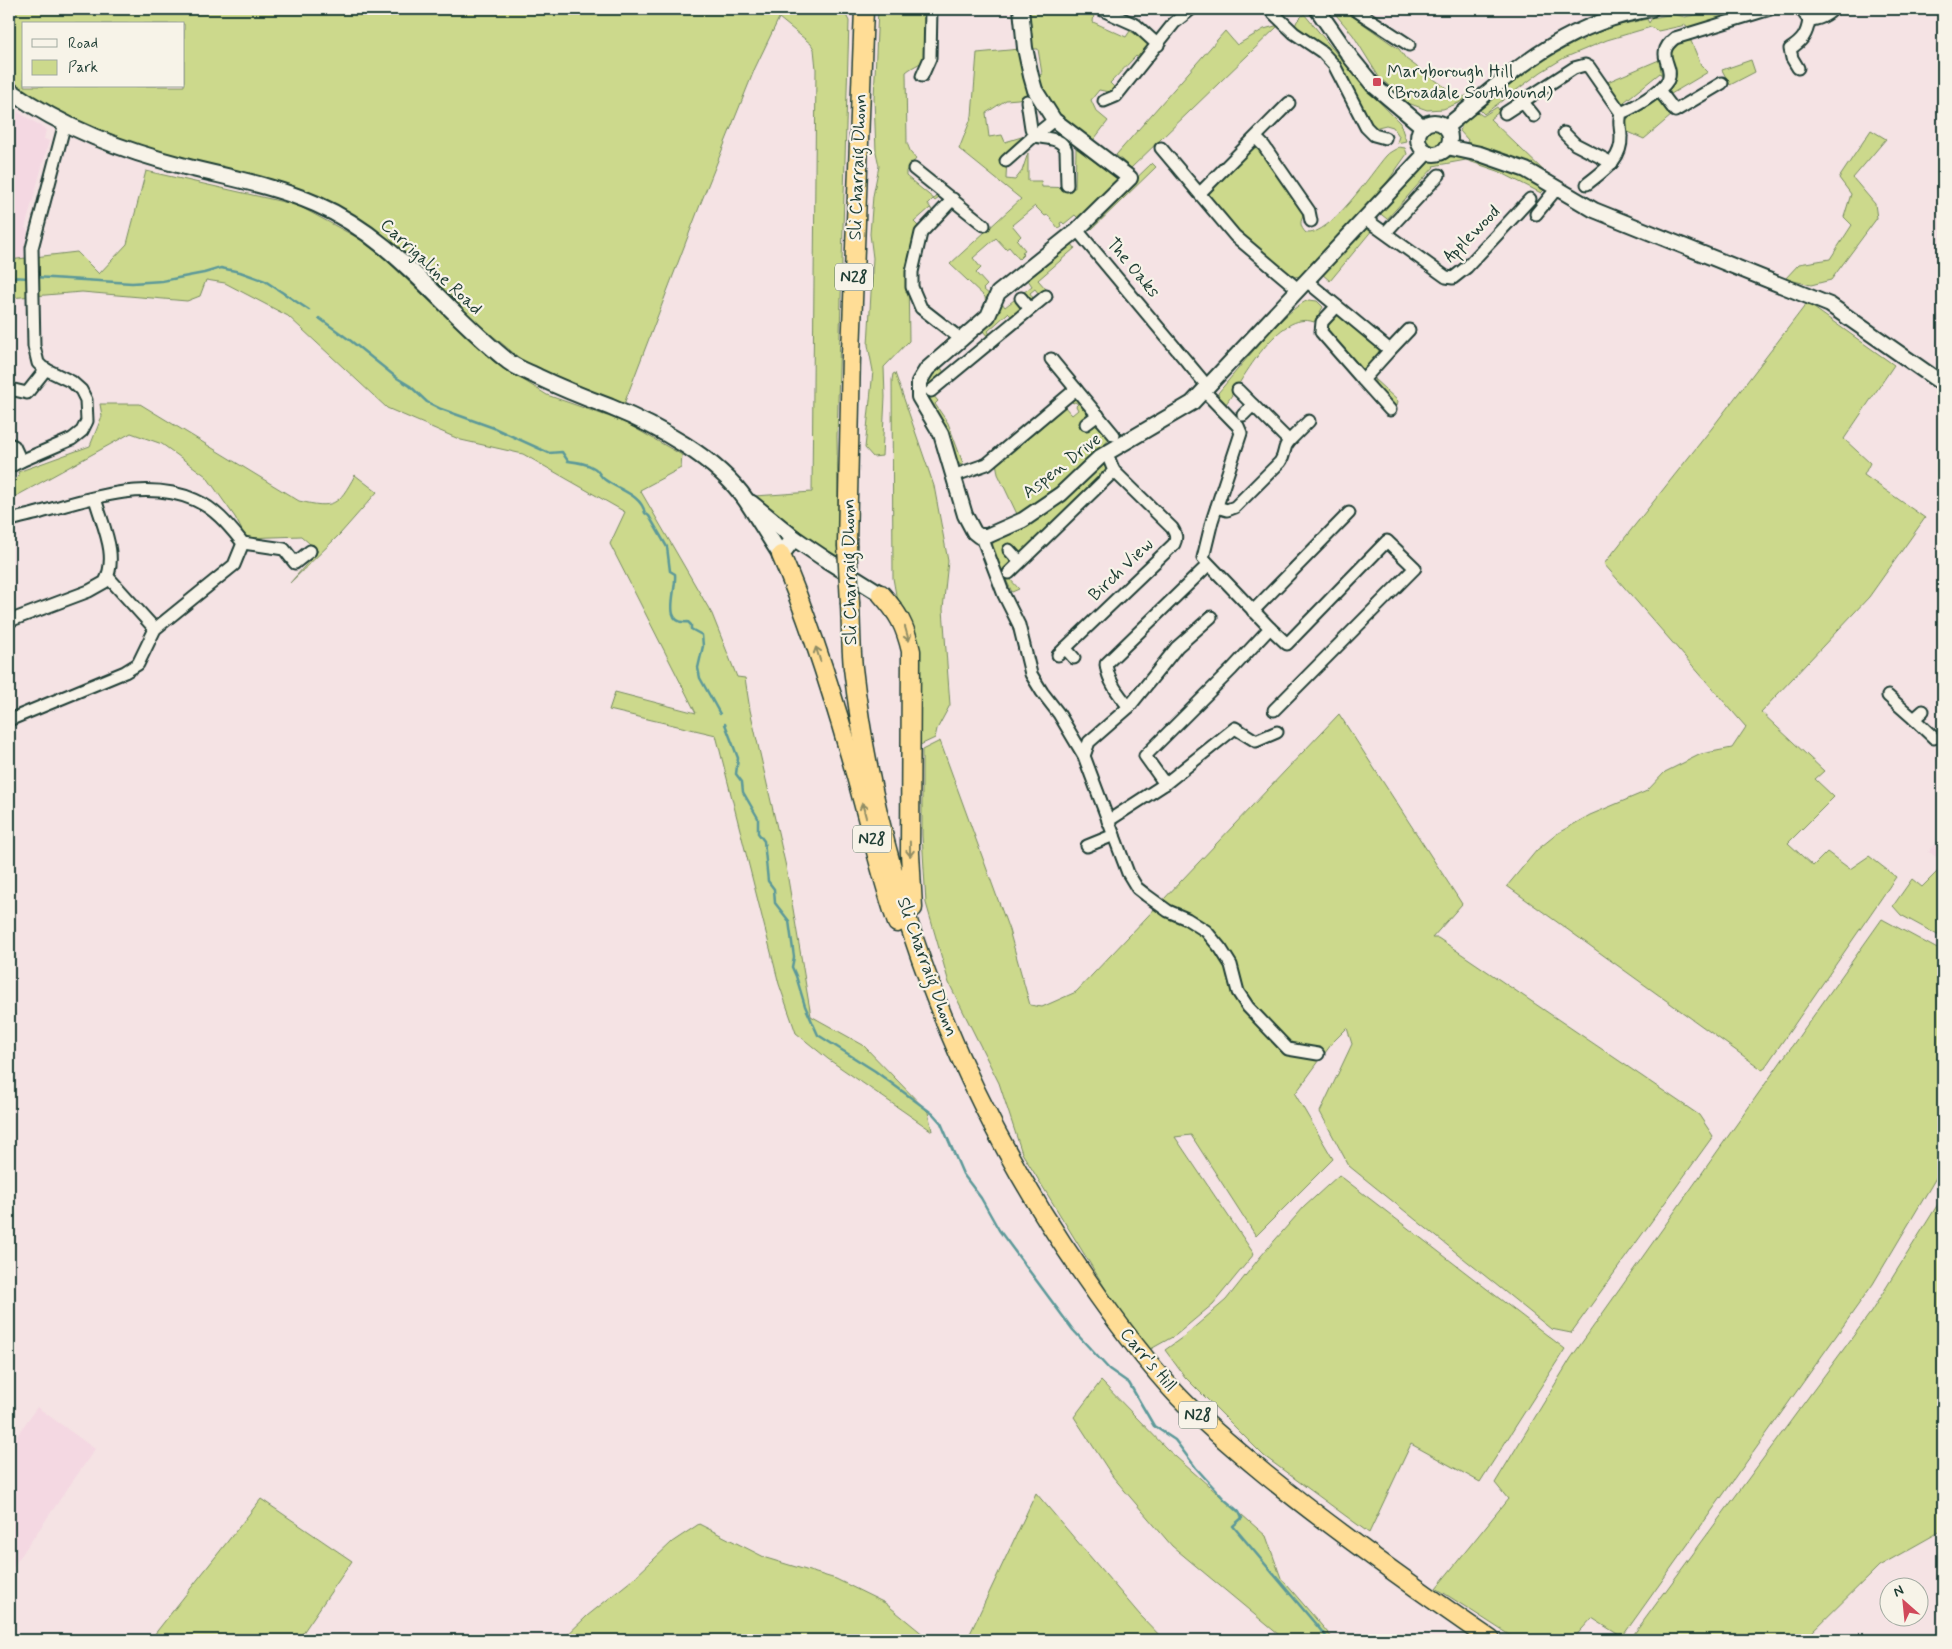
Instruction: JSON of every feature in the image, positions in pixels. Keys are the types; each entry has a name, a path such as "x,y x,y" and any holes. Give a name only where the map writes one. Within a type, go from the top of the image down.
{"highway":[{"name":"Sli Charraig Dhonn","path":"864,9 847,545 853,666 862,728 888,851 906,913 936,999 987,1113"},
{"name":"N28","path":"781,555 800,597 846,743 890,900 913,968 944,1042 968,1085 987,1113"},
{"name":"N28","path":"881,594 896,611 906,629 911,650 910,882 913,910 938,983 980,1086 987,1113"},
{"name":"Carr's Hill","path":"987,1113 1023,1182 1065,1250 1136,1349 1180,1399 1242,1455 1315,1515 1492,1640"}],"main road":[{"name":"Carrigaline Road","path":"9,90 65,123 106,143 300,198 336,214 369,234 402,260 467,326 511,364 565,390 645,421 674,438 715,467 746,499 794,538 881,594"},
{"name":"Carrigaline Road","path":"746,499 781,555"},
{"path":"781,555 794,538"}],"street":[{"path":"922,76 930,58 931,9"},
{"path":"1021,9 1025,48 1035,90 1054,120 1130,178 1077,230 998,293 988,316 923,374 919,382 918,392 920,399 941,434 965,515 975,533 982,537 1004,595 1019,624 1031,674 1069,729 1084,756 1128,873 1137,888 1168,911 1187,919 1206,931 1221,949 1231,966 1238,992 1248,1007 1288,1049 1318,1054"},
{"path":"1100,9 1136,25 1158,45"},
{"path":"1269,9 1294,32 1322,52 1334,65 1366,127 1374,135 1386,138"},
{"path":"1317,9 1351,58 1373,85 1423,127"},
{"path":"1354,9 1409,45"},
{"path":"1446,127 1528,61 1556,42 1592,25 1651,9"},
{"path":"1621,113 1632,109 1659,90 1668,80 1669,74 1664,51 1668,43 1675,38 1770,9"},
{"path":"1798,68 1792,58 1790,49 1802,41 1808,31 1809,20 1801,9"},
{"path":"1809,20 1823,17 1837,9"},
{"path":"1104,101 1116,96 1174,23 1190,10"},
{"path":"1504,113 1574,68 1585,65 1589,67 1621,113"},
{"path":"1659,90 1675,111 1722,83"},
{"path":"1027,101 1034,136"},
{"path":"1522,101 1534,116"},
{"path":"1200,193 1289,103"},
{"path":"1587,184 1612,163 1620,152 1621,137 1618,122 1621,113"},
{"path":"1006,161 1054,120"},
{"path":"1432,122 1437,122 1446,127 1450,137 1447,147 1438,153 1423,150 1418,141 1423,127 1432,122"},
{"path":"9,467 72,439 82,431 87,421 86,400 81,390 72,382 38,363 34,346 32,248 65,123"},
{"path":"1564,133 1575,144 1612,163"},
{"path":"1034,136 1060,140 1064,145 1066,150 1067,185"},
{"path":"1256,138 1264,146 1309,211 1311,220"},
{"path":"1447,147 1462,149 1505,162 1538,176 1594,210 1830,305 1943,384"},
{"path":"1161,148 1235,236 1303,285 1337,306 1390,350"},
{"path":"1117,440 1177,413 1192,403 1427,152"},
{"path":"914,169 984,225"},
{"path":"1386,232 1439,175"},
{"path":"1536,214 1558,188"},
{"name":"Applewood","path":"1364,218 1446,277 1453,278 1467,267 1530,199"},
{"path":"954,200 921,233 912,272 912,287 921,308 962,340"},
{"name":"The Oaks","path":"1077,230 1238,426 1240,433 1217,508"},
{"path":"931,391 1046,296"},
{"path":"1020,298 1030,309"},
{"path":"1337,306 1322,322 1320,332 1390,410"},
{"path":"1363,380 1409,330"},
{"path":"941,356 954,372"},
{"name":"Aspen Drive","path":"982,537 1023,520 1061,494 1092,464 1107,454 1117,440 1051,359"},
{"path":"10,389 27,393 46,369"},
{"path":"953,476 987,464 1076,389"},
{"path":"1238,390 1289,441"},
{"path":"1244,415 1253,405"},
{"name":"Aspen Drive","path":"1086,424 1098,415"},
{"path":"1274,710 1415,568 1387,541 1287,644 1204,561 1202,554 1217,508 1227,510 1235,507 1280,462 1283,457 1284,446 1309,421"},
{"path":"9,444 14,446 21,461"},
{"name":"Birch View","path":"1074,658 1061,652 1176,540 1176,535 1172,528 1114,471 1107,454"},
{"path":"1009,573 1114,471"},
{"path":"9,521 63,505 95,498 127,492 157,491 176,493 195,500 214,511 243,543 284,549 295,563 310,551"},
{"path":"9,621 101,586 105,582 108,577 110,552 95,498"},
{"path":"1253,611 1349,513"},
{"path":"9,720 125,672 138,664 155,629 234,565 243,543"},
{"path":"1009,550 1020,562"},
{"path":"1129,707 1113,685 1107,672 1106,664 1208,565"},
{"path":"108,577 155,629"},
{"path":"1084,756 1089,742 1129,707 1177,646 1211,617"},
{"path":"1165,784 1145,756 1270,628"},
{"path":"1888,696 1934,738"},
{"path":"1914,719 1923,711"},
{"path":"1108,821 1165,784 1235,728 1256,741 1277,732"},
{"path":"1087,846 1114,835"}],"shaded area":[{"path":"9,107 46,129 44,139 49,141 25,228 28,230 24,248 26,287 9,289"},
{"path":"1943,835 1943,862 1929,852"},
{"path":"37,1407 95,1449 9,1573 9,1447"}],"green space":[{"path":"9,9 843,9 849,21 837,437 839,562 755,496 812,492 816,69 814,49 811,44 779,18 755,68 624,404 564,383 523,361 475,321 412,258 373,227 313,196 176,159 107,135 61,114 9,80"},
{"path":"878,9 927,9 928,56 924,61 906,72 907,143 916,159 906,171 906,176 934,199 939,195 943,198 935,201 933,199 928,204 934,213 930,208 914,222 919,227 908,270 909,341 884,367 885,397 882,456 873,457 865,448 873,371 868,345 873,258 870,234 873,196 879,166 876,152 874,98"},
{"path":"1029,9 1077,9 1094,14 1093,22 1126,37 1130,31 1150,44 1141,60 1136,56 1110,83 1114,87 1109,92 1099,90 1091,100 1096,111 1108,121 1092,142 1059,114 1043,87 1038,76 1042,74 1038,49 1033,49"},
{"path":"1331,9 1342,9 1399,49 1406,59 1456,95 1463,97 1473,93 1459,103 1443,109 1427,110 1408,103 1379,77 1353,35"},
{"path":"1715,9 1756,9 1689,29 1686,25 1658,31 1651,27 1607,40 1564,58 1541,72 1484,114 1480,110 1531,68 1581,39 1583,42 1585,37 1615,26 1647,19 1649,23 1652,18 1673,14 1685,17"},
{"path":"1305,15 1359,81 1400,123 1406,141 1397,143 1399,136 1393,127 1386,125 1374,128 1370,125 1336,59 1318,42 1296,28 1297,21"},
{"path":"1279,25 1131,168 1116,155 1225,31 1237,45 1264,29"},
{"path":"1684,41 1691,41 1701,65 1708,72 1671,94 1669,89 1675,77 1670,51"},
{"path":"1020,49 1027,96 1006,100 986,113 989,137 1002,135 1005,142 1025,136 1007,155 1006,179 1015,180 1022,171 1028,153 1028,181 1041,181 1042,187 1075,188 1076,148 1118,179 1078,218 1075,215 1064,224 1060,223 1061,226 1058,228 1048,215 1045,216 1035,206 1012,225 1021,236 1017,240 1025,250 1019,259 1009,247 1006,249 996,238 973,258 981,268 976,273 987,285 983,289 991,296 986,306 985,297 950,264 1021,199 959,149 972,116 977,53"},
{"path":"1659,60 1662,76 1660,73 1624,102 1625,105 1620,104 1605,83"},
{"path":"1751,60 1755,72 1730,85 1722,70"},
{"path":"1655,99 1672,115 1644,139 1626,131 1624,125 1627,119"},
{"path":"1497,107 1500,111 1490,119 1548,176 1467,142 1468,140 1460,131 1463,122 1477,112 1483,116"},
{"path":"1434,126 1444,133 1445,137 1438,147 1434,148 1424,141 1423,137 1430,127"},
{"path":"1871,130 1886,139 1853,178 1875,204 1877,218 1831,280 1811,285 1785,279 1799,264 1830,259 1852,225 1844,217 1851,194 1839,178"},
{"path":"1256,147 1260,147 1305,214 1301,224 1306,233 1316,231 1327,225 1350,202 1389,153 1399,147 1405,148 1407,154 1383,188 1303,276 1292,277 1234,229 1208,198 1210,190"},
{"path":"1460,155 1471,156 1548,186 1541,193 1498,171 1466,160 1433,166 1387,219 1377,211 1425,159 1438,160"},
{"path":"1152,163 1156,167 1092,229 1088,225"},
{"path":"146,171 297,205 369,244 493,361 547,395 624,422 682,455 681,468 640,490 712,614 737,677 745,678 750,710 786,867 811,1016 863,1045 928,1112 932,1131 828,1059 796,1033 779,984 716,735 609,710 615,692 696,713 610,544 625,512 523,454 461,440 387,408 288,316 225,283 206,280 200,296 187,301 82,292 9,298 9,260 77,252 99,274 127,244"},
{"path":"1365,221 1373,229 1330,281 1321,273"},
{"path":"1072,244 1075,248 1038,280 1046,289 1039,294 1035,289 1030,293 1034,300 1029,299 1019,304 1020,309 1012,317 1008,313 988,331 991,336 989,338 982,330 994,318 1002,303 1005,307 1032,286 1028,280"},
{"path":"1309,300 1317,301 1323,307 1314,322 1301,321 1288,326 1275,336 1252,364 1226,404 1220,401 1218,393 1262,341 1299,305"},
{"path":"1807,303 1894,365 1844,439 1870,463 1864,475 1925,518 1869,597 1761,712 1824,771 1815,779 1834,797 1788,843 1813,866 1827,852 1850,869 1869,856 1896,877 1763,1070 1507,886 1537,850 1558,833 1590,815 1647,791 1665,772 1701,754 1732,748 1746,727 1604,564 1712,428"},
{"path":"1338,313 1379,348 1379,356 1364,371 1325,331 1330,317"},
{"path":"939,368 944,373 933,395 938,401 935,404 948,423 964,466 957,463 948,433 927,393 927,385"},
{"path":"895,373 934,486 948,561 943,609 950,705 937,729 935,738 918,746 905,611 896,595 893,578 892,380"},
{"path":"1374,379 1398,401 1397,406 1393,407 1374,386 1376,385"},
{"path":"1072,398 1078,399 1089,413 1094,424 1099,424 1111,437 1060,484 1036,503 1017,514 998,474 996,462 1063,405 1072,415 1078,410 1076,406 1078,404 1070,400"},
{"path":"100,404 140,404 299,501 320,505 334,503 344,493 355,475 377,492 340,534 290,583 318,551 301,536 246,538 235,517 206,476 162,444 131,433 9,500 9,486 19,476 18,472 90,446 102,416"},
{"path":"1103,465 1106,468 1100,476 1101,478 1022,553 1011,559 1009,578 1019,589 1012,592 992,551 993,542 1028,525 1067,499"},
{"path":"1339,714 1462,904 1432,938 1438,938 1699,1115 1713,1136 1571,1333 1551,1329 1349,1166 1320,1112 1352,1044 1347,1028 1333,1042 1295,1094 1333,1159 1256,1236 1191,1135 1175,1137 1254,1254 1213,1304 1176,1335 1149,1350 1110,1296 1022,1153 999,1083 949,983 926,903 922,835 922,750 940,741 1009,930 1030,1005 1042,1007 1076,992"},
{"path":"1943,866 1943,938 1901,915 1893,906 1912,879 1922,887"},
{"path":"1882,919 1943,952 1943,1166 1873,1284 1622,1637 1592,1618 1572,1640 1517,1640 1436,1588 1508,1499 1495,1483 1571,1358"},
{"path":"1339,1175 1565,1349 1480,1482 1411,1444 1369,1533 1264,1456 1185,1377 1165,1350 1226,1300 1304,1207"},
{"path":"1943,1196 1943,1530 1879,1566 1804,1640 1634,1640 1634,1634 1871,1312"},
{"path":"1101,1381 1168,1450 1266,1536 1281,1578 1334,1640 1285,1640 1172,1546 1113,1477 1074,1417"},
{"path":"1036,1493 1140,1615 1164,1640 967,1640"},
{"path":"261,1499 352,1561 298,1640 150,1640"},
{"path":"699,1524 766,1558 836,1579 885,1603 930,1640 562,1640 587,1616 632,1580 672,1542"}],"waterway":[{"path":"35,277 132,283 162,281 221,268 240,272 265,281 309,310"},
{"path":"9,277 30,278"},
{"path":"319,318 410,386 427,402 494,428 549,453 562,452 568,461 578,462 594,468 604,479 639,501 667,547 670,571 675,574 672,605 675,618 688,622 691,625 691,629 702,635 703,646 698,668 700,678 720,714"},
{"path":"725,724 738,758 736,774 742,782 743,792 758,818 758,833 764,841 768,881 774,889 775,903 789,921 794,957 792,967 805,1006 818,1035 875,1071 933,1114 941,1123 963,1174 981,1198 999,1230 1073,1330 1109,1369 1129,1383 1154,1426 1175,1440 1196,1468 1225,1500 1239,1512 1242,1518 1233,1526 1329,1640"}],"place":[{"name":"Maryborough Hill (Broadale Southbound)","path":"1377,82"}]}
